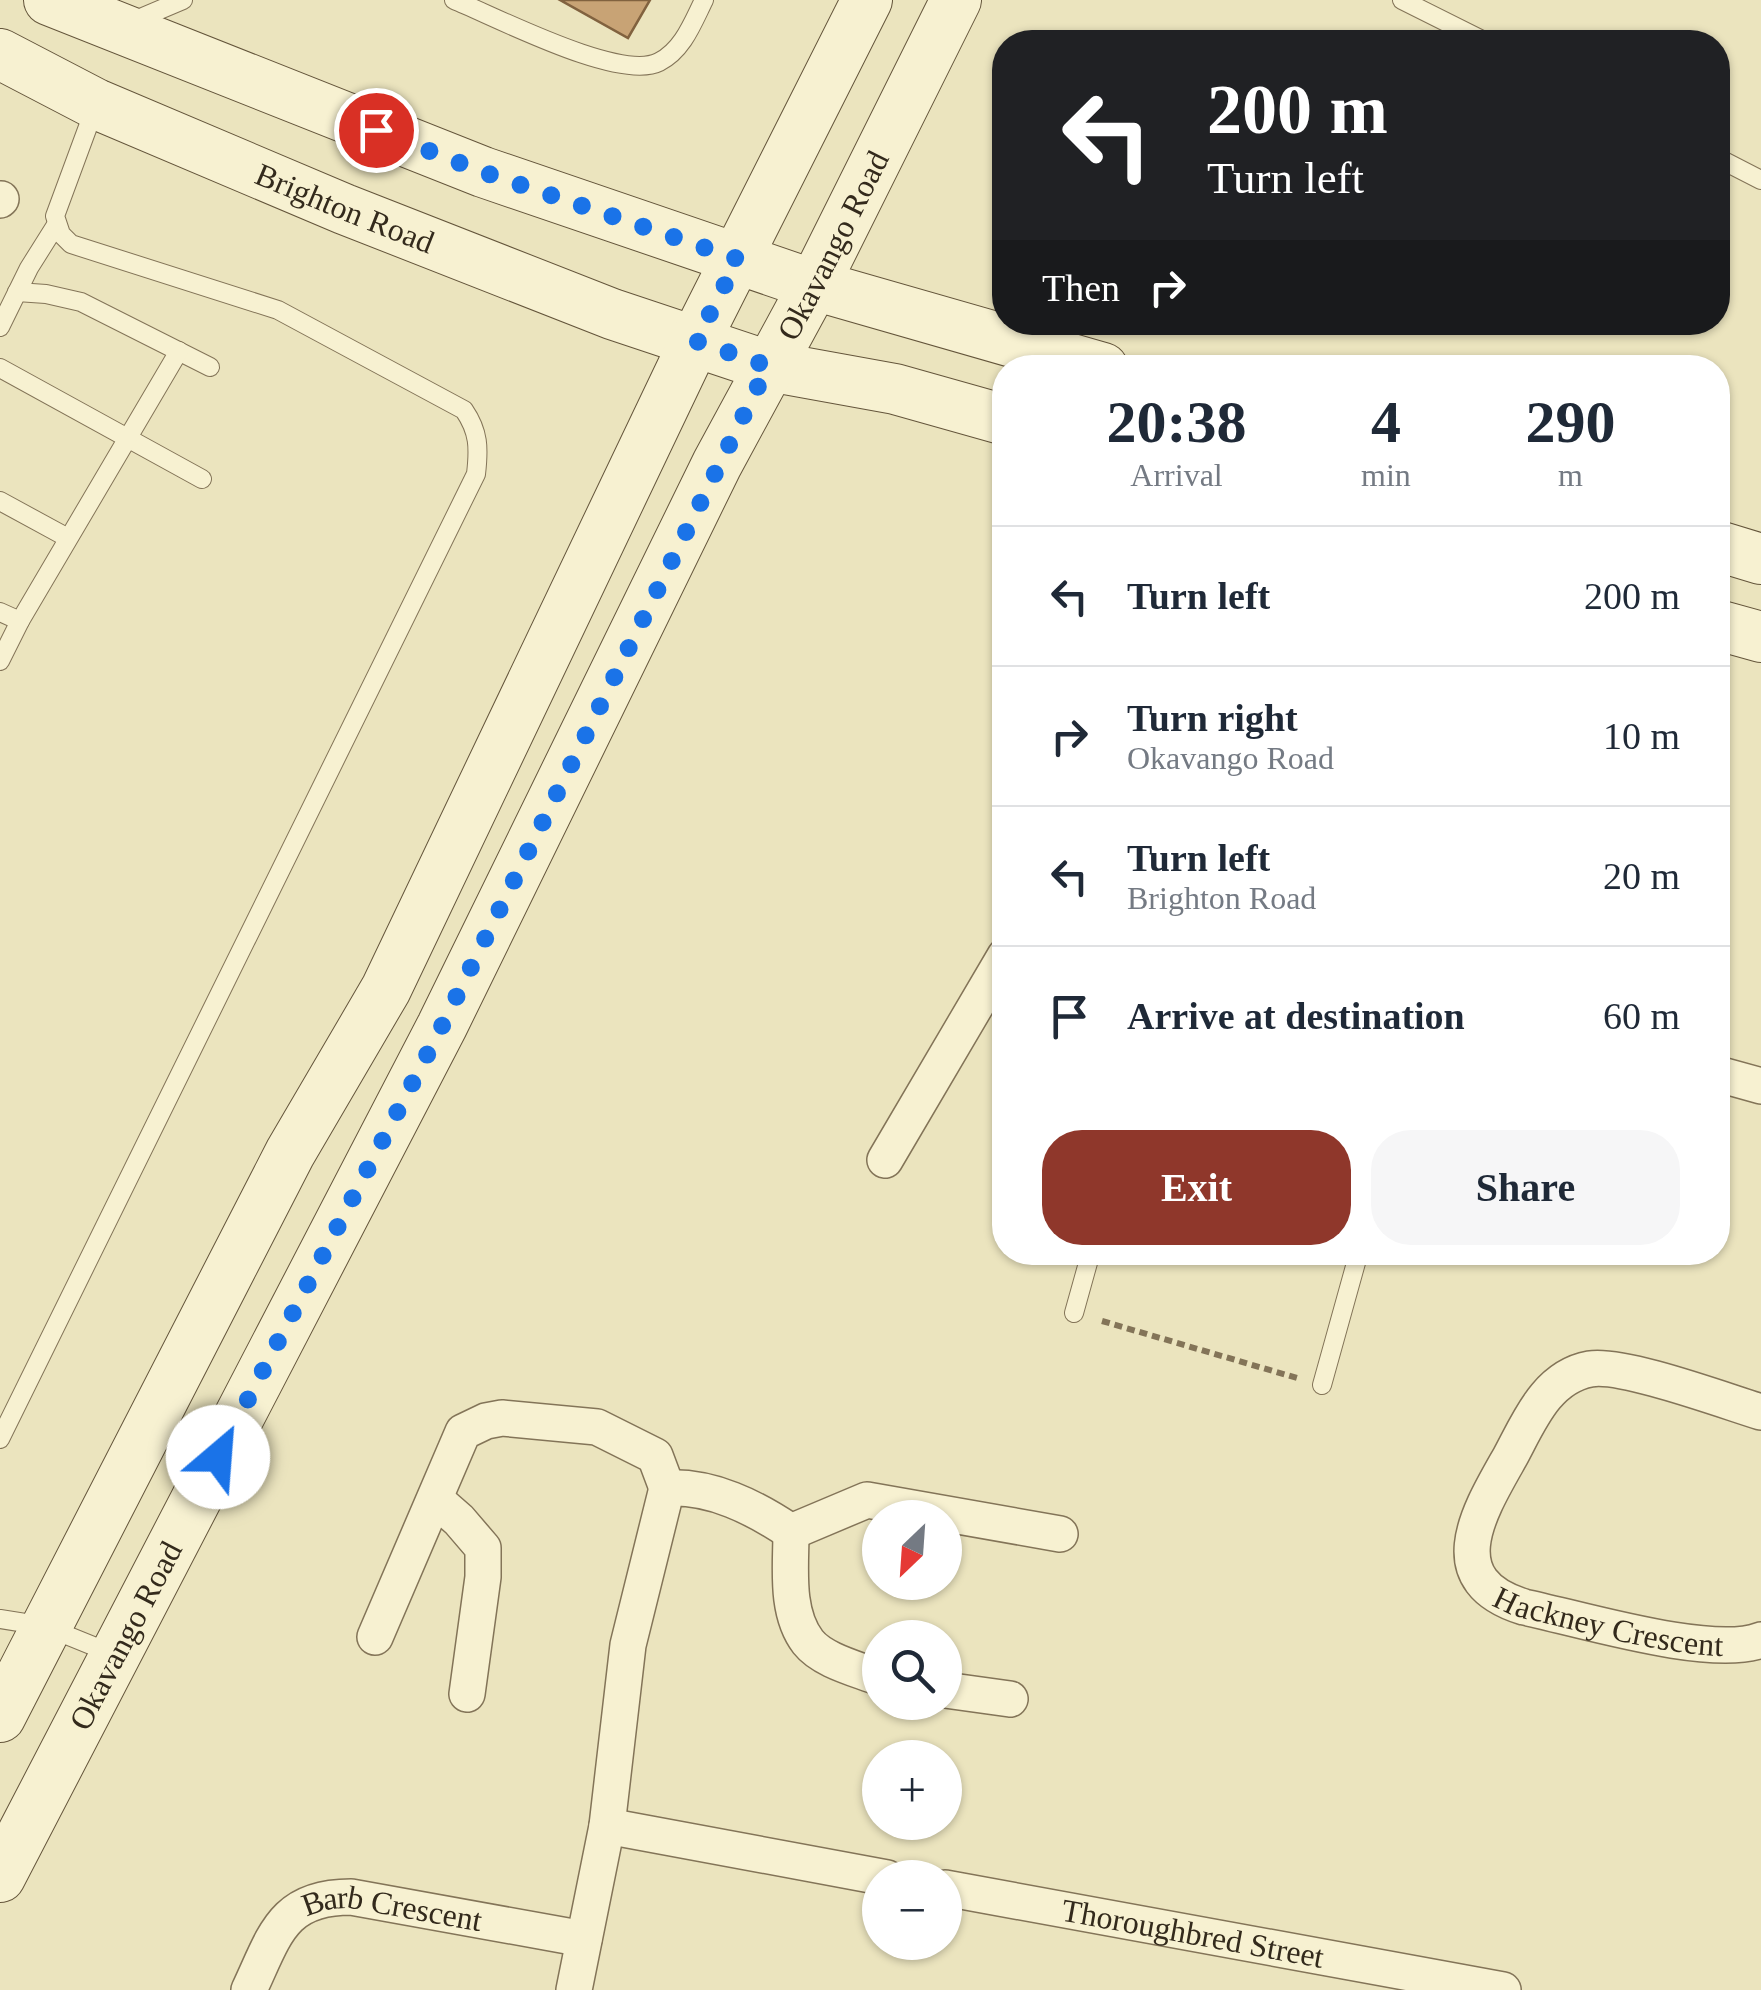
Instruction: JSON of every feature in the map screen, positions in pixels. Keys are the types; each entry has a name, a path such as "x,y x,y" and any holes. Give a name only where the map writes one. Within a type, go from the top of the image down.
{"main road":[{"path":"50,0 483,172 814,285 1058,355"},
{"path":"0,1717 22,1622 386,990 696,341 866,0"},
{"name":"Okavango Road","path":"0,1877 442,1026 708,481 814,285 956,0"},
{"name":"Brighton Road","path":"0,54 96,104 344,209 612,314 768,366 895,389 992,416"},
{"path":"1730,549 1761,558"},
{"path":"1730,628 1761,638"}],"street":[{"path":"885,1160 992,978"},
{"path":"1730,1077 1761,1086"},
{"name":"Hackney Crescent","path":"1761,1412 1615,1369 1586,1369 1569,1376 1542,1399 1478,1514 1472,1551 1484,1583 1524,1607 1708,1646 1748,1645 1761,1640"},
{"path":"375,1637 464,1432 486,1420 502,1418 596,1428 655,1456 667,1488 628,1645 607,1826 574,1990"},
{"path":"667,1488 708,1492 756,1508 791,1532"},
{"path":"435,1500 483,1548 468,1694"},
{"path":"791,1532 867,1500 1060,1534"},
{"path":"791,1532 792,1605 808,1643 835,1661 862,1671"},
{"path":"962,1692 1010,1699"},
{"path":"607,1826 862,1873"},
{"name":"Thoroughbred Street","path":"962,1891 1503,1990"},
{"name":"Barb Crescent","path":"249,1990 278,1928 292,1911 327,1897 351,1897 584,1939"}],"lane":[{"path":"117,28 183,0"},
{"path":"454,0 602,61 642,68 674,52 704,0"},
{"path":"1402,0 1462,30"},
{"path":"0,1439 476,474 479,448 475,427 464,410 278,310 71,244 54,216 96,104"},
{"path":"1730,164 1761,180"},
{"path":"0,326 56,225"},
{"path":"18,292 81,302 210,367"},
{"path":"0,660 178,351"},
{"path":"0,368 202,479"},
{"path":"0,501 68,538"},
{"path":"0,612 20,621"},
{"path":"1074,1312 1087,1265"},
{"path":"1322,1385 1356,1265"},
{"path":"22,1622 115,1655"}],"path":[{"path":"1074,1312 1322,1385"}],"building":[{"path":"560,0 650,0 628,38"}],"route":[{"path":"218,1457 442,1026 768,366 696,341 738,259 483,172 376,130"}]}
